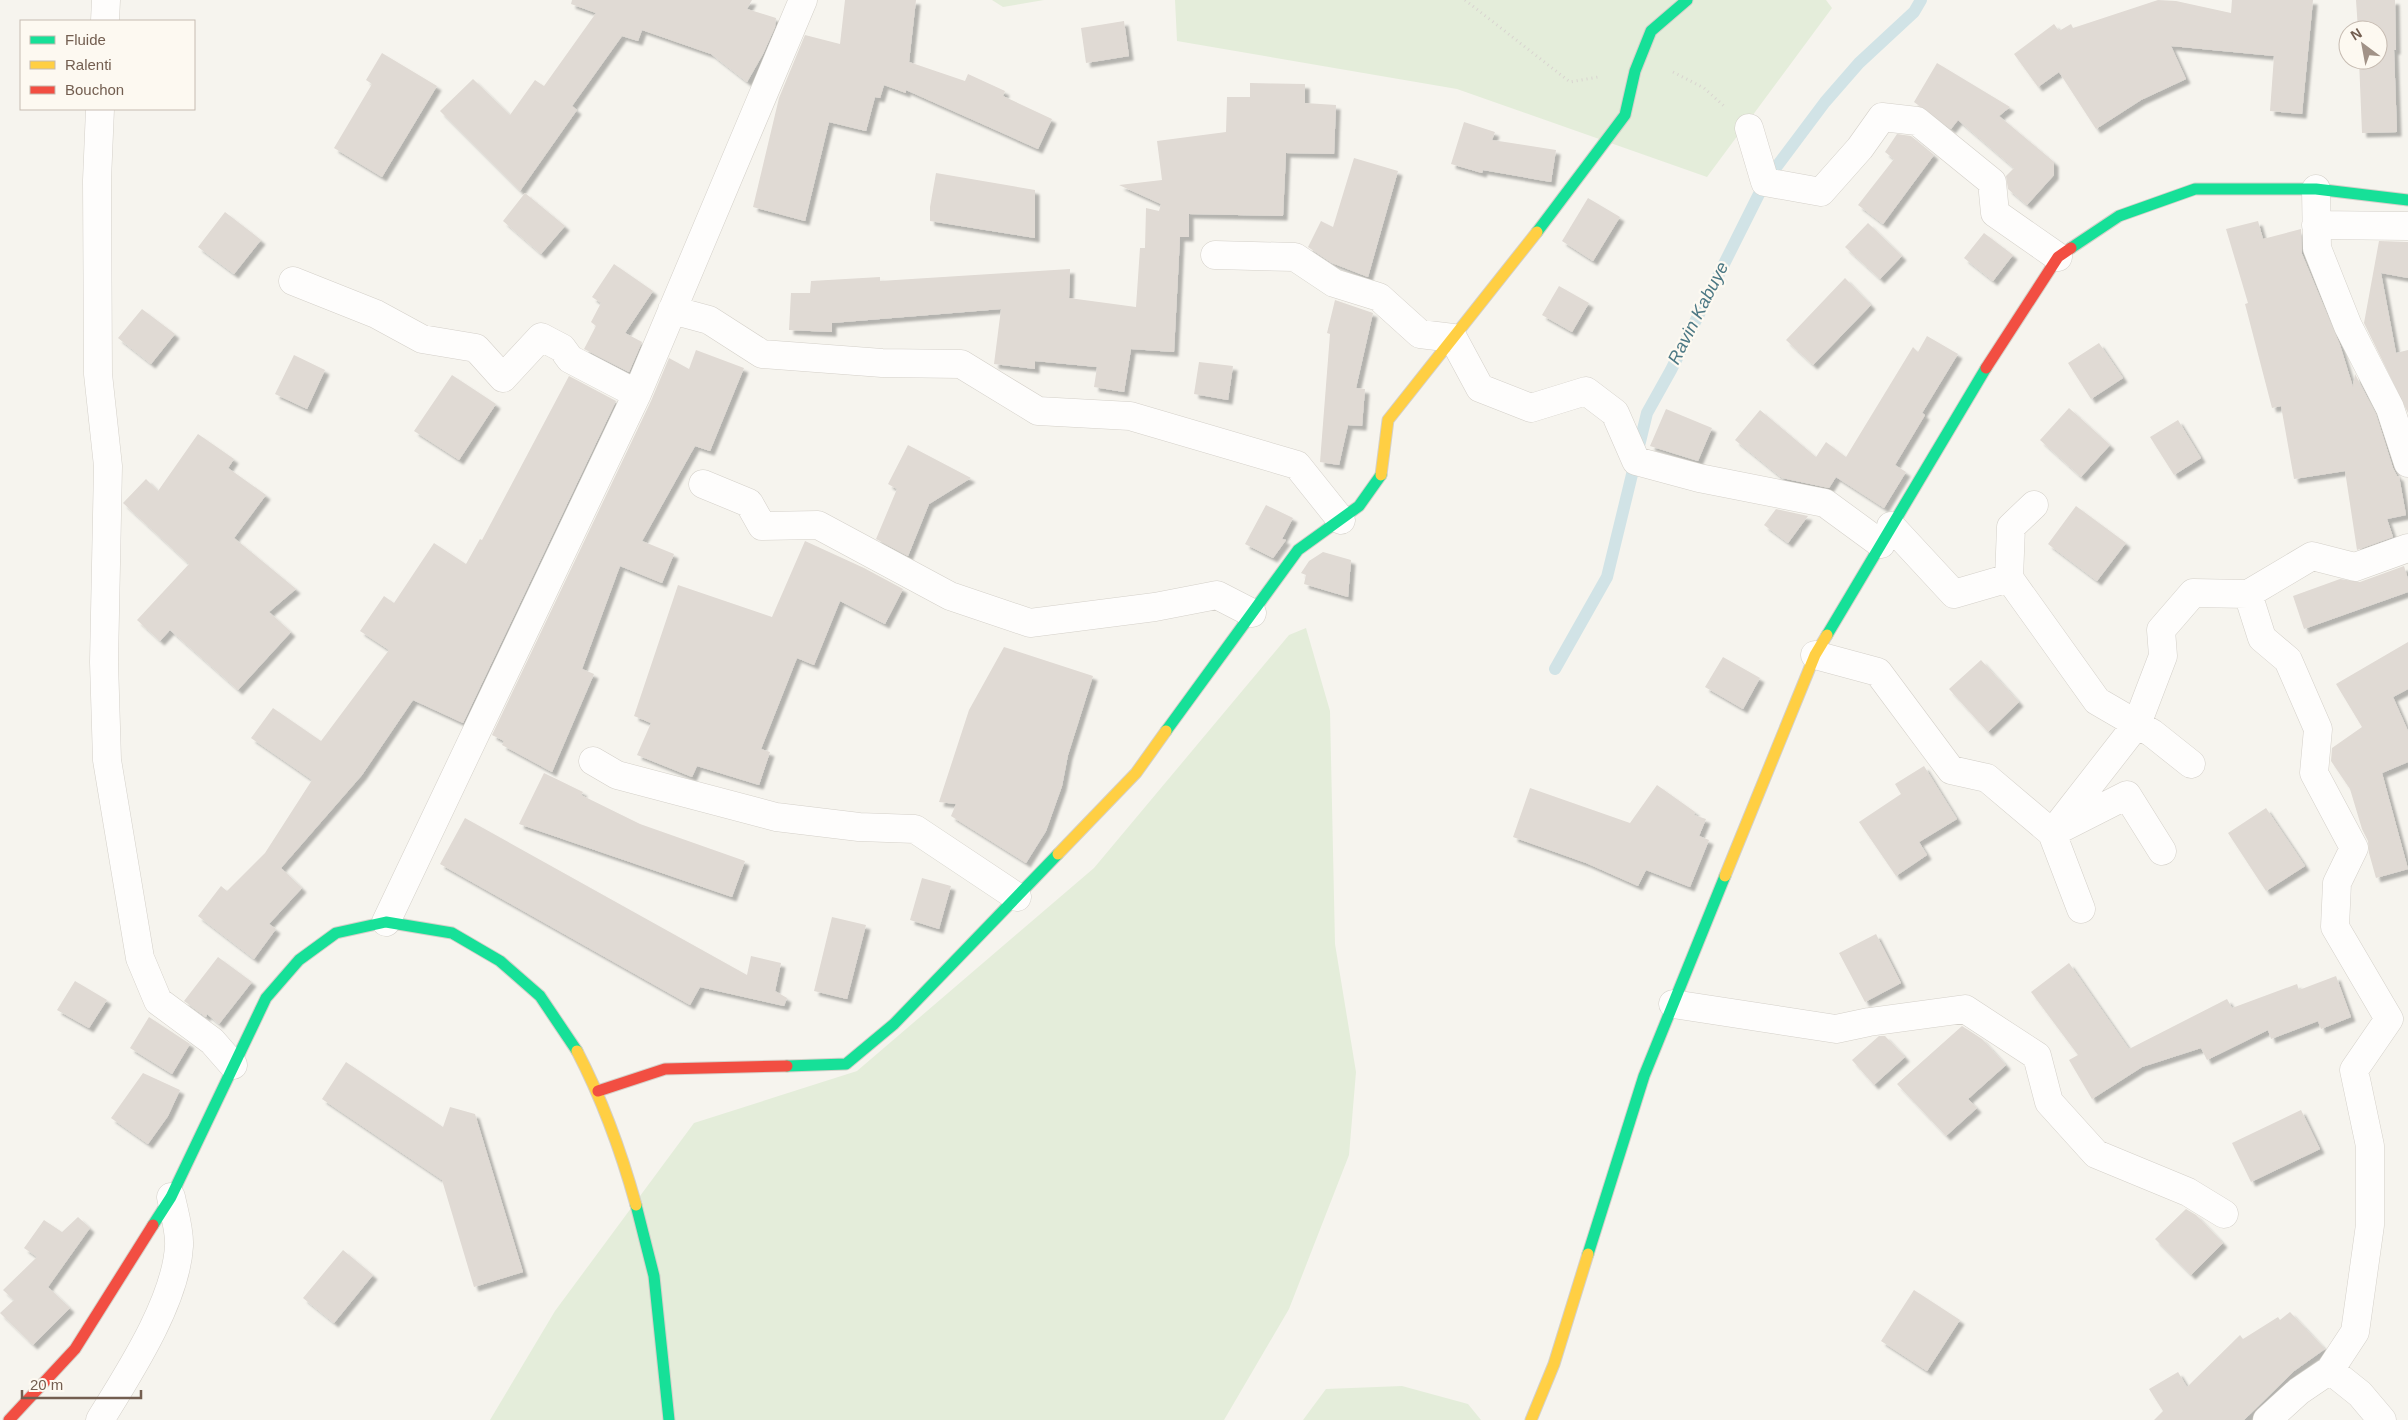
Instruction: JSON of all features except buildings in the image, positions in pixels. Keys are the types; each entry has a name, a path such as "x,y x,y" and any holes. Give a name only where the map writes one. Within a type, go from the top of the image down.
{"main road":[{"path":"598,1091 665,1069 846,1064 894,1024 1136,774 1298,550 1359,506 1382,473 1388,420 1558,206 1625,115 1635,72 1652,31 1687,0"},
{"path":"1531,1420 1554,1364 1641,1086 1672,1004 1815,655 2010,328 2058,257 2119,216 2195,189 2316,189 2408,200"},
{"path":"9,1420 75,1349 171,1197 266,998 299,960 336,933 386,922 452,933 500,961 540,996 569,1037 598,1091 621,1152 654,1276 669,1420"}],"street":[{"path":"105,20 106,0"},
{"path":"386,922 638,394 803,0"},
{"path":"100,110 97,180 98,374 108,466 104,662 107,760 140,958 158,1001 212,1041 233,1065"},
{"path":"1749,128 1764,182 1821,192 1860,148 1882,117 1916,121 1992,182 1995,214 2058,257"},
{"path":"2316,189 2317,248 2348,326 2390,408 2408,463"},
{"path":"2316,225 2408,226"},
{"path":"1215,255 1295,257 1334,283 1379,297 1420,334 1453,338 1480,388 1531,408 1586,391 1615,413 1636,461 1699,478 1825,503 1886,535 1954,594 2009,578"},
{"path":"293,281 376,314 422,340 476,348 503,378 541,337 562,348 570,359 638,394"},
{"path":"672,310 708,320 762,354 882,363 961,364 1038,411 1130,416 1297,465 1340,520"},
{"path":"703,484 749,503 762,526 818,524 950,596 1030,623 1155,607 1218,595 1252,613"},
{"path":"2034,505 2011,526 2009,578 2097,700 2137,724 2191,764"},
{"path":"2052,833 2137,724 2164,656 2161,630 2193,593 2248,594 2312,556 2355,567 2408,548"},
{"path":"2248,594 2262,638 2288,660 2318,729 2314,773 2354,848 2336,883 2335,927 2389,1019 2354,1070 2370,1146 2370,1225 2355,1332 2330,1370 2300,1391 2267,1420"},
{"path":"1815,655 1878,672 1951,770 1986,778 2052,833 2081,909"},
{"path":"593,761 618,775 776,817 859,826 915,829 1017,897"},
{"path":"2052,833 2127,795 2162,851"},
{"path":"1672,1004 1836,1029 1869,1022 1965,1008 2037,1056 2049,1102 2096,1154 2188,1192 2224,1214"},
{"path":"100,1420 148,1337 172,1282 180,1245 171,1197"},
{"path":"2330,1370 2360,1394 2382,1420"}],"green space":[{"path":"992,0 1044,0 1003,7"},
{"path":"1175,0 1826,0 1832,8 1707,177 1457,89 1177,41"},
{"path":"1306,628 1330,711 1335,944 1356,1072 1349,1155 1289,1309 1224,1420 490,1420 555,1311 694,1123 857,1071 1094,868 1289,635"},
{"path":"1402,1386 1468,1404 1481,1420 1303,1420 1326,1389"}],"waterway":[{"name":"Ravin Kabuye","path":"1555,669 1607,577 1647,413 1671,370 1765,182 1825,102 1859,63 1914,12 1921,0"}],"traffic: fast":[{"path":"1537,232 1625,115 1635,71 1651,31 1687,0"},
{"path":"2071,248 2119,216 2195,189 2316,189 2408,200"},
{"path":"1827,635 1986,368"},
{"path":"1166,731 1298,550 1359,506 1381,475"},
{"path":"787,1066 846,1064 894,1024 1058,854"},
{"path":"1588,1254 1644,1076 1725,876"},
{"path":"153,1225 171,1197 266,998 299,960 336,933 386,922 452,933 500,961 540,996 577,1051"},
{"path":"636,1205 654,1276 669,1420"}],"traffic: slow":[{"path":"1381,475 1388,420 1537,232"},
{"path":"1725,876 1815,655 1827,635"},
{"path":"1058,854 1136,773 1166,731"},
{"path":"577,1051 611,1126 636,1205"},
{"path":"1531,1420 1554,1364 1588,1254"}],"traffic: jam":[{"path":"1986,368 2058,257 2071,248"},
{"path":"598,1091 665,1069 787,1066"},
{"path":"9,1420 75,1349 153,1225"}]}
